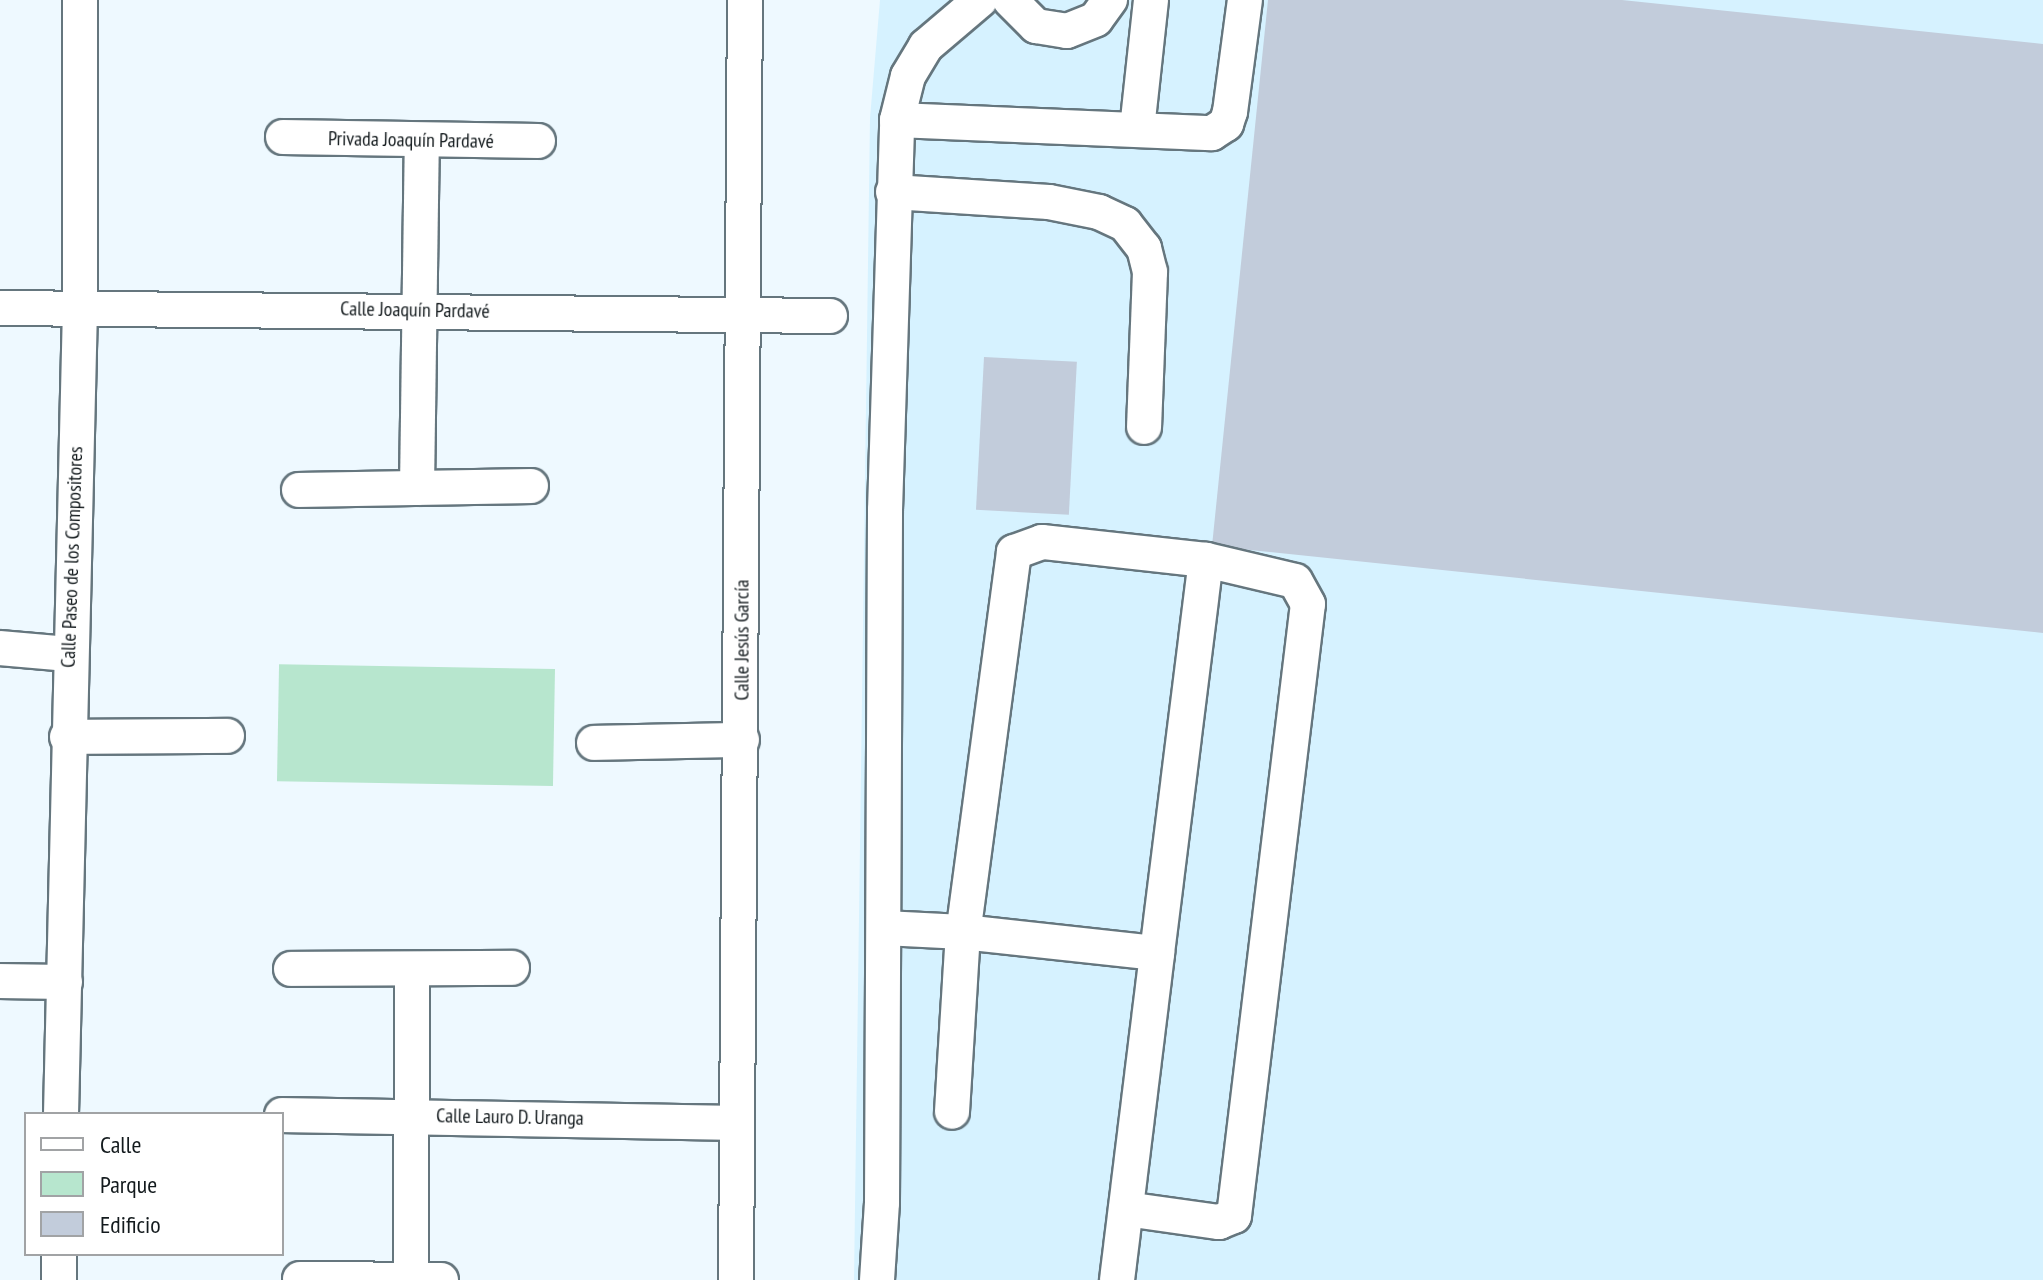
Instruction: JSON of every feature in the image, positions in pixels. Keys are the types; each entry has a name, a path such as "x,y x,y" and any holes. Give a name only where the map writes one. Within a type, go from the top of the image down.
{"street":[{"name":"Calle Paseo de los Compositores","path":"61,1112 67,737 80,308 80,0"},
{"name":"Calle Jesús García","path":"736,1280 745,0"},
{"path":"877,1280 893,192 897,120 908,76 926,46 980,0"},
{"path":"1010,0 1036,26 1059,31 1096,19 1110,0"},
{"path":"1137,129 1151,0"},
{"path":"897,120 1202,134 1226,124 1245,0"},
{"name":"Privada Joaquín Pardavé","path":"283,137 422,143 538,141"},
{"path":"417,488 422,143"},
{"path":"893,192 1049,202 1099,212 1125,224 1144,248 1150,272 1144,427"},
{"name":"Calle Joaquín Pardavé","path":"0,308 830,316"},
{"path":"299,490 531,486"},
{"path":"952,1112 963,932 1014,552 1033,541 1206,560 1295,581 1308,604 1234,1216 1219,1222 1126,1209"},
{"path":"1117,1280 1206,560"},
{"path":"0,648 69,654"},
{"path":"67,737 227,736"},
{"path":"594,743 742,740"},
{"path":"884,928 963,932 1157,953"},
{"path":"291,969 512,968"},
{"path":"300,1279 426,1279 413,1115 412,969"},
{"path":"0,981 65,982"},
{"name":"Calle Lauro D. Uranga","path":"284,1115 737,1123"},
{"path":"59,1256 59,1280"}],"shaded area":[{"path":"880,0 2043,0 2043,1280 854,1280 870,118"}],"green space":[{"path":"279,664 555,669 553,786 277,781"}],"building":[{"path":"1268,0 1622,0 2043,44 2043,633 1212,546"},
{"path":"984,357 1077,362 1069,515 976,510"}]}
